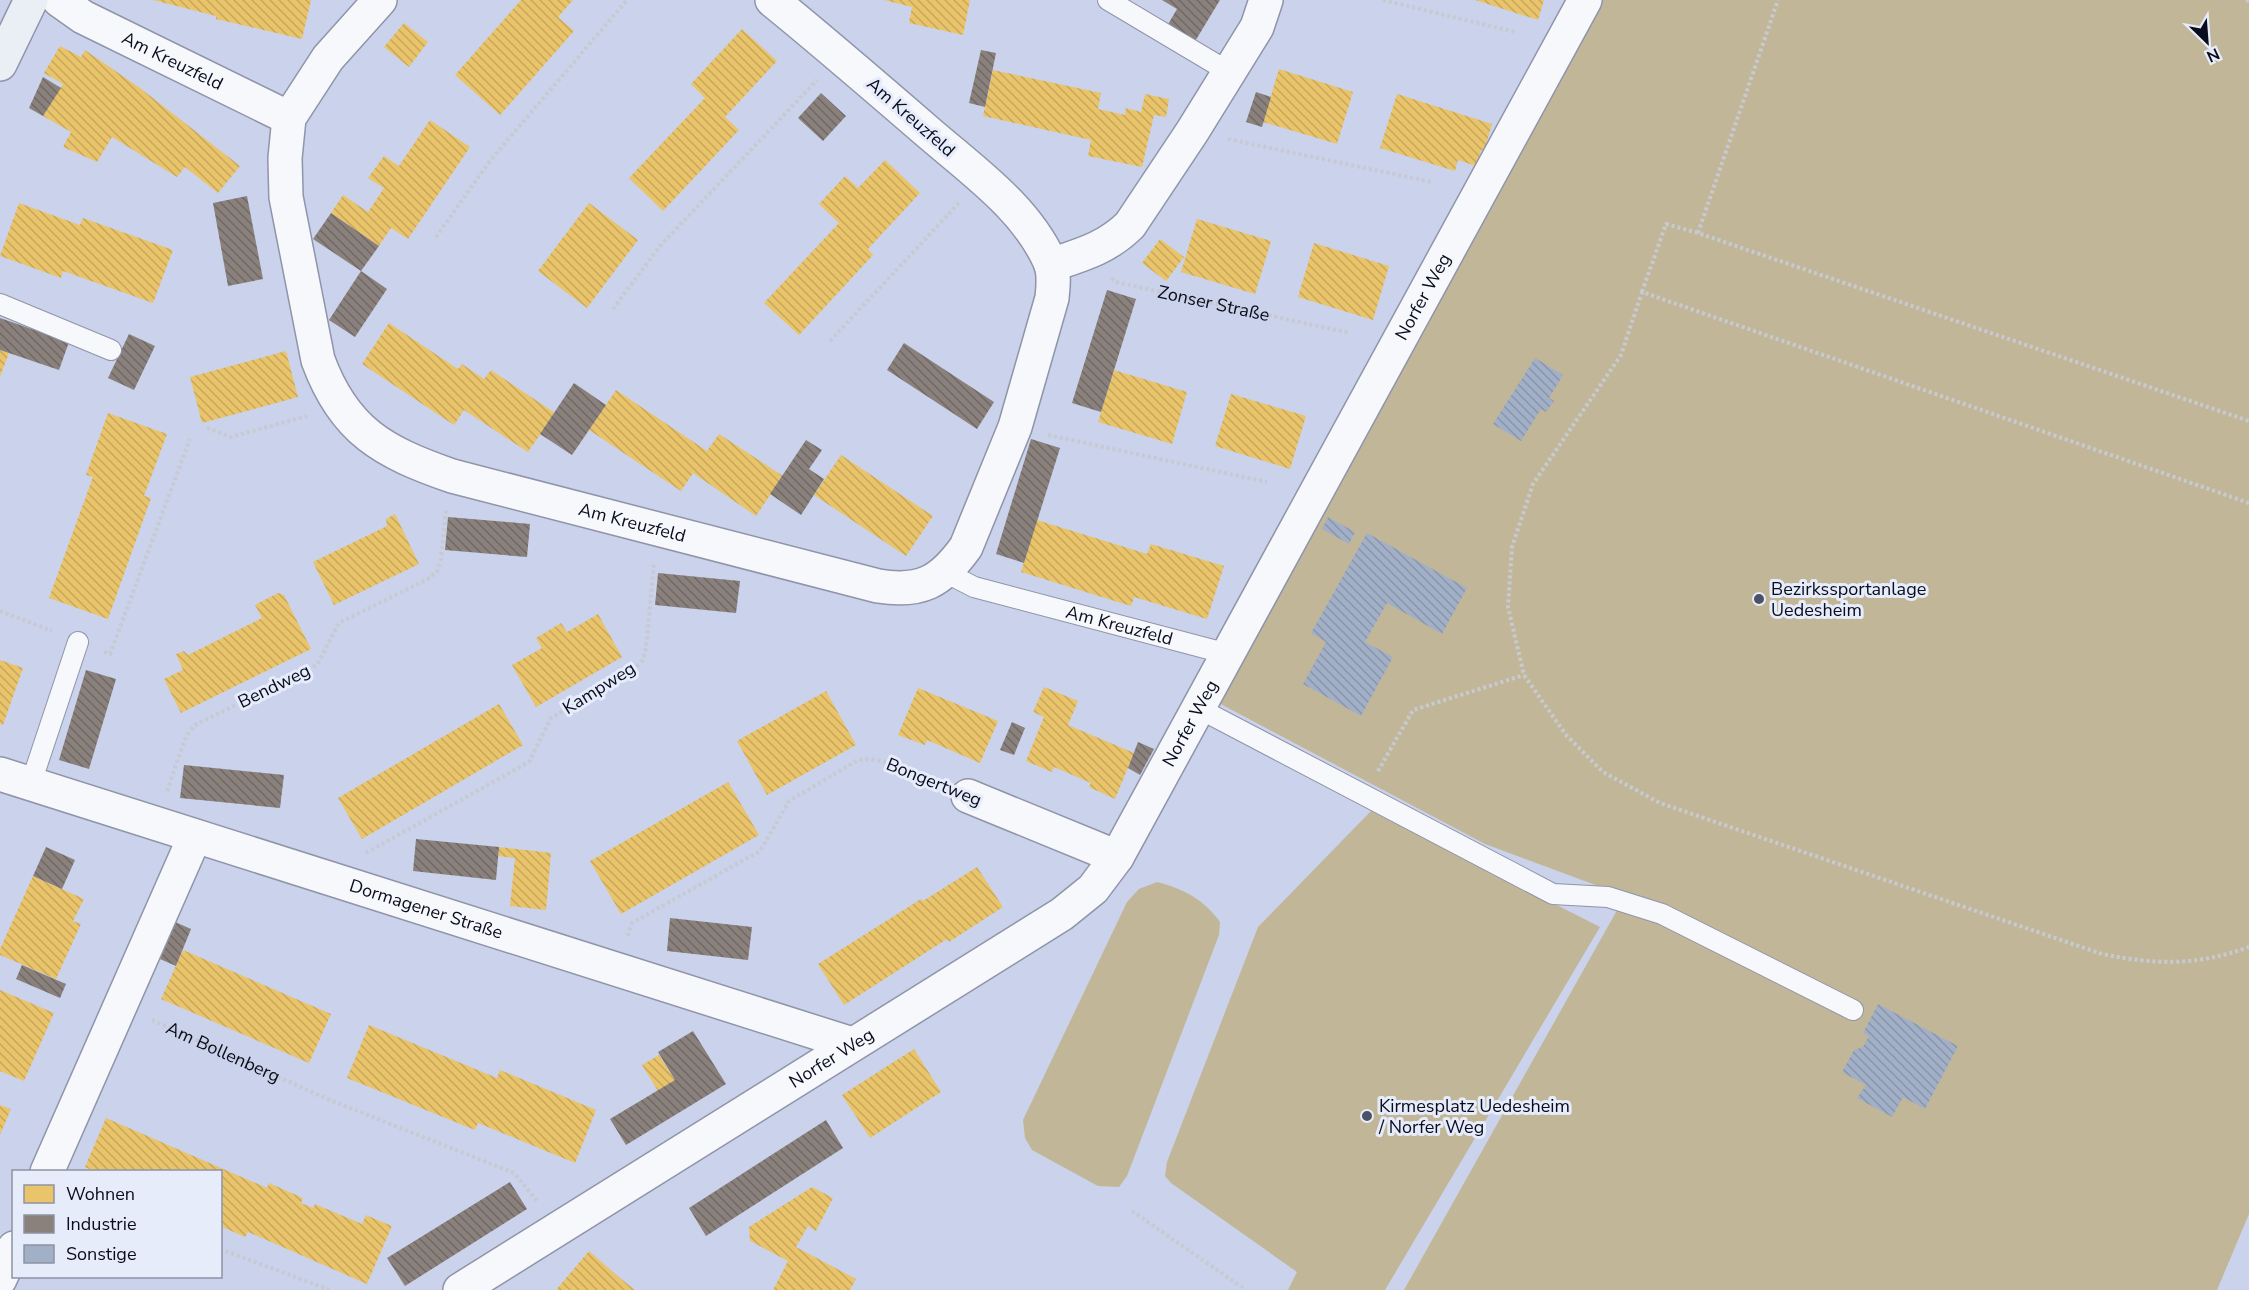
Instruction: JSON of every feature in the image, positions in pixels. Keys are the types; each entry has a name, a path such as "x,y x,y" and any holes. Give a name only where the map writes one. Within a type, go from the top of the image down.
{"street":[{"path":"0,64 7,31 32,0"},
{"name":"Am Kreuzfeld","path":"59,0 83,17 288,118"},
{"name":"Am Kreuzfeld","path":"380,0 328,58 288,118 285,158 286,197 318,360 326,382 338,403 359,428 399,456 452,476 894,588 908,589 920,586 945,572 966,547 1015,427 1052,298 1054,282 1051,265 1024,221 982,179 840,55 772,0"},
{"path":"1051,265 1092,251 1118,237 1130,225 1192,132 1257,27 1266,0"},
{"name":"Norfer Weg","path":"460,1290 1070,909 1093,889 1117,857 1584,0"},
{"name":"Dormagener Straße","path":"0,774 852,1044"},
{"name":"Bongertweg","path":"968,796 1117,857"},
{"path":"48,1170 195,836"},
{"path":"0,1279 12,1252"}],"lane":[{"path":"1108,0 1229,72"},
{"path":"0,304 111,350"},
{"name":"Am Kreuzfeld","path":"945,572 974,587 1228,654"},
{"path":"31,783 78,642"},
{"path":"1198,708 1552,894 1608,897 1662,914 1853,1010"}],"path":[{"path":"436,237 489,162 627,0"},
{"path":"1383,0 1515,32"},
{"path":"1698,232 1778,0"},
{"path":"613,309 660,246 840,55"},
{"path":"1192,132 1432,182"},
{"path":"830,341 982,179"},
{"path":"2249,421 1698,232 1666,224 1622,355 1533,484 1512,547 1508,607 1524,675 1566,735 1603,772 1660,803 2102,954 2142,962 2182,962 2222,956 2249,947"},
{"name":"Zonser Straße","path":"1092,251 1115,282 1350,333"},
{"path":"1642,292 2249,503"},
{"path":"207,428 231,436 319,413 338,403"},
{"path":"1015,427 1267,482"},
{"path":"0,611 110,654 190,439"},
{"name":"Bendweg","path":"156,823 190,729 317,665 339,623 426,580 437,572 441,560 447,492 452,476"},
{"name":"Kampweg","path":"357,888 365,854 529,762 551,718 634,669 643,660 659,529"},
{"path":"1365,796 1413,710 1524,675"},
{"name":"Bongertweg","path":"619,970 632,923 760,851 789,801 858,760 870,758 881,760 968,796"},
{"name":"Am Bollenberg","path":"120,1005 325,1098 514,1173 560,1228"},
{"path":"1132,1211 1246,1290"},
{"path":"222,1250 330,1290"}],"shaded area":[{"name":"Bezirkssportanlage Uedesheim","path":"1597,0 2249,0 2249,1214 2217,1290 1404,1290 1625,896 1485,844 1215,701"},
{"path":"1371,811 1600,927 1385,1290 1288,1290 1297,1272 1171,1183 1165,1176 1167,1162 1258,927"},
{"path":"1157,882 1176,888 1200,901 1220,922 1219,935 1127,1176 1119,1187 1098,1186 1032,1150 1025,1138 1023,1120 1127,902 1139,889"}],"building: Wohnen":[{"path":"153,0 311,0 302,39 216,19 216,16"},
{"path":"521,0 573,0 558,17 574,31 500,115 455,75"},
{"path":"884,0 970,0 963,35 909,23 912,7"},
{"path":"1475,0 1544,0 1538,20"},
{"path":"404,23 428,42 409,67 384,47"},
{"path":"742,29 777,61 725,117 739,130 663,211 629,178 705,98 691,84"},
{"path":"60,46 81,57 85,50 140,88 240,166 218,193 185,167 177,177 112,137 97,162 63,147 71,132 43,116 63,84 44,73"},
{"path":"1279,69 1353,92 1337,144 1263,122"},
{"path":"993,70 1101,93 1098,109 1125,115 1126,108 1141,112 1145,94 1169,99 1166,117 1154,115 1142,167 1088,156 1091,140 983,116"},
{"path":"1397,94 1492,124 1484,151 1481,150 1476,166 1458,160 1455,171 1380,148"},
{"path":"430,120 470,147 408,239 391,228 379,246 331,213 343,195 368,212 384,188 368,178 384,156 399,166"},
{"path":"885,160 920,193 868,249 873,255 799,335 764,303 839,223 819,204 845,176 858,188"},
{"path":"19,203 80,225 83,218 173,250 153,303 63,271 61,278 0,256"},
{"path":"589,203 638,240 587,308 538,271"},
{"path":"1197,219 1271,241 1255,294 1181,272"},
{"path":"1160,239 1184,257 1166,281 1142,263"},
{"path":"1314,243 1389,266 1373,320 1298,297"},
{"path":"389,323 458,369 462,364 484,379 491,370 555,413 528,452 464,410 454,425 362,364"},
{"path":"0,350 9,353 0,377"},
{"path":"286,351 298,397 202,423 190,377"},
{"path":"1114,370 1187,392 1172,444 1098,422"},
{"path":"616,390 707,451 719,434 783,476 756,516 693,473 681,491 589,430"},
{"path":"1231,394 1306,416 1290,469 1215,446"},
{"path":"108,413 167,434 144,496 151,498 108,619 49,598 93,477 86,475"},
{"path":"841,455 933,516 906,556 814,495"},
{"path":"395,514 419,564 334,605 313,562 387,526 386,519"},
{"path":"1037,520 1147,554 1151,544 1224,566 1207,619 1134,597 1131,606 1021,572"},
{"path":"278,593 284,595 311,649 181,713 164,679 183,670 176,654 184,651 188,655 262,618 255,605"},
{"path":"598,614 622,657 536,707 512,665 542,648 536,638 561,623 567,632"},
{"path":"0,660 23,668 3,725 0,724"},
{"path":"1044,687 1078,701 1068,725 1134,753 1115,799 1089,787 1091,783 1054,767 1052,772 1026,761 1044,717 1033,712"},
{"path":"918,688 998,721 980,763 927,740 925,745 898,735"},
{"path":"826,691 856,745 767,795 737,741"},
{"path":"499,704 523,745 362,839 338,798"},
{"path":"728,782 759,835 621,914 590,861"},
{"path":"499,847 551,853 546,910 510,906 515,858 498,856"},
{"path":"977,867 1003,907 949,942 947,939 844,1005 818,964 921,899 923,901"},
{"path":"33,876 84,899 73,921 81,924 56,979 0,955 0,949"},
{"path":"183,950 331,1014 309,1063 161,999"},
{"path":"0,990 54,1013 24,1081 0,1071"},
{"path":"369,1025 497,1078 500,1070 596,1110 575,1163 478,1123 475,1130 347,1078"},
{"path":"914,1049 941,1092 870,1138 842,1095"},
{"path":"659,1055 675,1080 658,1091 642,1065"},
{"path":"0,1105 11,1109 0,1135"},
{"path":"106,1118 267,1188 269,1183 303,1198 301,1203 313,1208 315,1204 362,1224 366,1215 392,1226 367,1284 248,1232 245,1237 222,1227 222,1170 91,1170 85,1167"},
{"path":"812,1187 833,1198 816,1231 808,1226 796,1247 856,1279 850,1290 773,1290 788,1261 750,1241 749,1227"},
{"path":"589,1251 620,1278 635,1290 556,1290"}],"building: Industrie":[{"path":"1162,0 1220,0 1194,43 1167,26 1177,9"},
{"path":"981,50 996,53 985,107 969,103"},
{"path":"43,77 61,88 43,116 29,108"},
{"path":"1256,92 1271,97 1262,127 1246,122"},
{"path":"821,93 846,116 823,141 798,118"},
{"path":"247,196 263,279 228,286 213,203"},
{"path":"331,213 379,246 361,271 313,239"},
{"path":"361,271 387,289 355,337 329,320"},
{"path":"1107,290 1136,299 1101,412 1072,403"},
{"path":"0,318 69,342 59,370 0,350"},
{"path":"129,334 155,346 134,390 108,378"},
{"path":"904,343 994,402 977,429 887,370"},
{"path":"574,383 606,405 572,455 540,434"},
{"path":"1031,439 1060,448 1024,563 996,554"},
{"path":"806,440 822,450 809,469 824,479 801,515 770,494"},
{"path":"448,517 530,524 527,557 445,550"},
{"path":"658,573 740,581 736,613 655,605"},
{"path":"86,670 116,679 89,769 59,760"},
{"path":"1012,722 1025,728 1014,755 1000,750"},
{"path":"1138,742 1154,749 1140,775 1128,768"},
{"path":"184,765 284,775 280,808 180,798"},
{"path":"416,839 499,847 496,880 413,871"},
{"path":"46,847 75,860 62,889 33,876"},
{"path":"670,918 752,927 748,960 667,951"},
{"path":"175,922 191,929 176,966 160,959"},
{"path":"22,965 66,984 60,998 16,979"},
{"path":"693,1031 726,1084 626,1145 610,1119 675,1080 658,1052"},
{"path":"826,1120 843,1148 706,1236 689,1208"},
{"path":"510,1182 527,1209 405,1286 387,1258"}],"building: Sonstige":[{"path":"1535,358 1563,375 1549,398 1554,401 1546,412 1541,409 1521,441 1493,424"},
{"path":"1328,517 1355,532 1349,544 1322,529"},
{"path":"1367,533 1467,588 1442,634 1387,603 1365,642 1393,657 1361,716 1303,684 1326,642 1311,633"},
{"path":"1878,1004 1958,1046 1925,1109 1903,1097 1892,1117 1857,1098 1866,1085 1842,1072 1854,1050 1863,1047 1869,1036 1863,1033"}],"place":[{"name":"Bezirkssportanlage Uedesheim","path":"1759,599"},
{"name":"Kirmesplatz Uedesheim / Norfer Weg","path":"1367,1116"}]}
